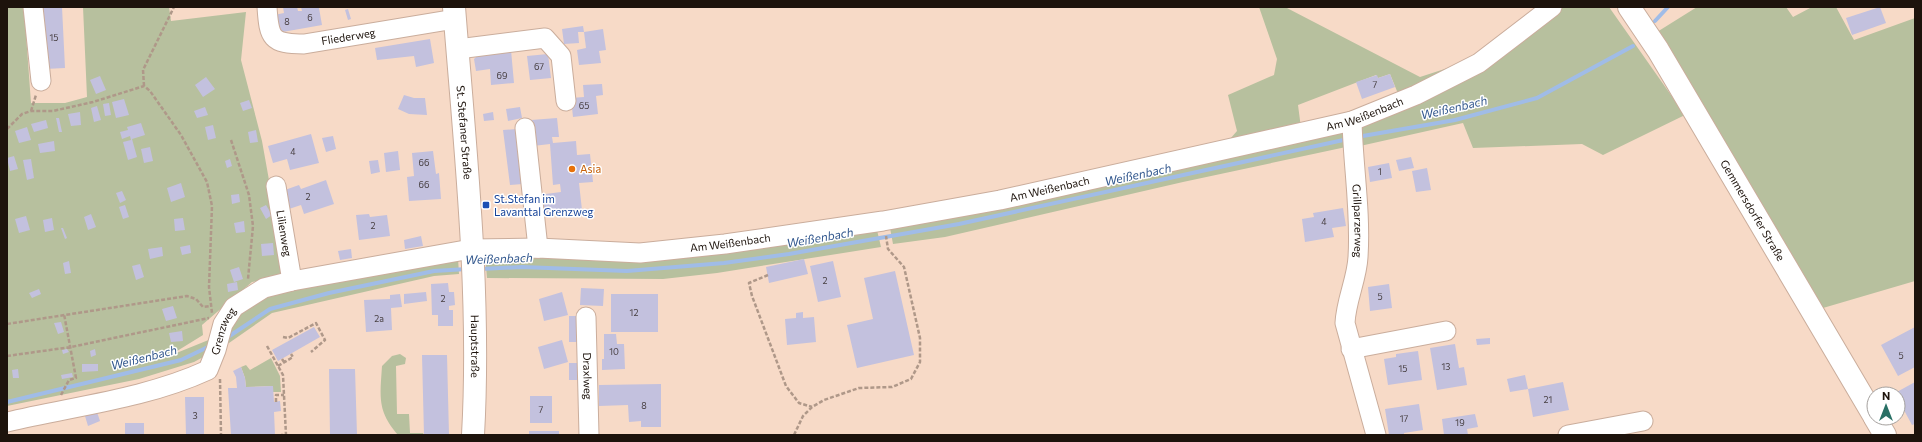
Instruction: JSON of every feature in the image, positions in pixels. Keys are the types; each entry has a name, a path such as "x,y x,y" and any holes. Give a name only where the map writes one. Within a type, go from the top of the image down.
{"main road":[{"name":"Gemmersdorfer Straße","path":"1629,7 1658,50 1866,402"},
{"name":"St. Stefaner Straße","path":"455,13 472,261"},
{"name":"Hauptstraße","path":"472,261 475,353 473,435"},
{"name":"Gemmersdorfer Straße","path":"1880,426 1885,435"}],"street":[{"path":"33,7 41,81"},
{"name":"Fliederweg","path":"267,7 269,31 276,40 290,44 304,44 455,13"},
{"name":"Am Weißenbach","path":"472,261 538,248 640,253 725,244 882,221 1000,200 1352,123 1416,95 1479,63 1552,7"},
{"path":"458,49 545,38 561,56 566,101"},
{"name":"Grillparzerweg","path":"1352,123 1360,228 1358,259 1346,310 1345,323 1376,435"},
{"path":"525,128 538,248"},
{"name":"Lilienweg","path":"276,186 292,281"},
{"name":"Grenzweg","path":"7,422 147,393 181,383 208,370 216,350 218,321 234,306 264,288 292,281 472,261"},
{"name":"Draxlweg","path":"586,317 589,435"},
{"path":"1351,349 1446,331"},
{"path":"1568,435 1643,421"}],"path":[{"path":"7,356 71,347 218,321 210,306 212,206 207,182 181,134 150,91 144,86 143,70 174,7"},
{"path":"7,129 22,114 31,111 53,111 93,102 144,86"},
{"path":"231,140 249,195 253,226 249,252 248,298"},
{"path":"794,435 803,416 812,407 824,400 859,388 892,387 911,379 920,362 920,338 904,267 888,249"},
{"path":"768,275 749,282 752,296 786,386 799,403 812,407"},
{"path":"7,324 187,296 196,299 203,307 210,306"},
{"path":"62,392 69,380 76,378 64,314"},
{"path":"283,337 288,338 316,323 325,340 311,352"},
{"path":"267,346 283,375 286,435 281,435"},
{"path":"278,366 293,357 291,354"},
{"path":"282,358 284,362"},
{"path":"220,378 221,435"},
{"path":"276,402 276,395 284,395"}],"green space":[{"path":"7,7 24,7 31,103 65,103 87,97 83,7 169,7 171,21 246,12 241,60 262,141 286,275 252,282 202,325 203,335 169,356 211,339 207,355 194,362 139,379 7,406"},
{"path":"1259,7 1285,7 1420,77 1460,64 1399,96 1390,74 1378,78 1376,75 1298,105 1301,128 1230,139 1237,131 1228,95 1274,75 1277,59"},
{"path":"1563,7 1609,7 1685,115 1603,155 1582,144 1473,148 1463,123 1360,146 1360,127 1516,42"},
{"path":"1697,7 1786,7 1793,17 1812,7 1836,7 1854,40 1915,18 1915,281 1823,308 1657,32"},
{"path":"1341,131 1344,135 1346,147 1183,182 945,237 893,244 890,228"},
{"path":"877,230 881,247 717,273 663,279 487,278 485,256 508,254 549,258 645,258"},
{"path":"458,258 459,274 434,276 272,313 229,343 226,339 231,322 263,296"},
{"path":"400,354 406,358 405,364 396,366 397,414 409,414 410,433 423,433 424,435 398,435 383,411 381,403 382,366 392,356"},
{"path":"271,358 280,376 281,392 273,392 273,386 246,387 245,378 241,367 246,365 250,370"}],"building":[{"path":"62,7 65,68 45,69 42,8"},
{"path":"283,7 297,7 298,11 302,11 301,7 319,8 322,25 277,33 274,15 284,13"},
{"path":"1880,7 1886,23 1852,35 1846,18"},
{"path":"348,9 351,19 348,20 345,10"},
{"path":"583,26 584,32 578,32 579,43 564,44 562,29"},
{"path":"603,29 606,50 599,51 601,63 579,65 577,50 586,48 584,32"},
{"path":"430,39 434,63 416,67 414,56 377,60 375,48"},
{"path":"511,50 514,83 491,85 490,69 476,71 474,59 479,54"},
{"path":"548,54 551,78 530,80 527,56"},
{"path":"1390,74 1395,87 1362,99 1356,82 1377,75 1378,78"},
{"path":"100,76 106,90 96,94 90,80"},
{"path":"206,77 215,89 203,97 195,85"},
{"path":"602,84 603,95 596,96 598,114 573,117 571,98 584,97 583,85"},
{"path":"404,95 414,98 425,98 427,115 409,114 398,109"},
{"path":"124,99 129,115 116,118 112,102"},
{"path":"249,100 252,108 243,111 240,103"},
{"path":"109,103 111,115 105,116 103,104"},
{"path":"97,106 101,120 94,122 91,108"},
{"path":"205,107 208,115 197,118 194,111"},
{"path":"520,107 522,118 508,121 506,109"},
{"path":"80,112 81,125 71,126 68,114"},
{"path":"493,112 494,120 484,121 483,114"},
{"path":"56,118 59,118 62,132 59,132"},
{"name":"Asia","path":"557,118 559,137 552,137 553,143 576,141 577,155 590,154 593,182 579,183 582,210 540,213 538,195 561,192 560,184 553,185 550,144 533,146 531,120"},
{"path":"46,120 48,128 34,132 31,124"},
{"path":"141,123 145,135 132,139 137,157 128,160 123,142 131,140 130,136 122,139 120,132 128,130 127,127"},
{"path":"213,125 216,138 208,140 205,127"},
{"path":"27,127 31,140 19,143 15,131"},
{"path":"517,129 523,184 510,185 503,130"},
{"path":"256,130 258,142 250,143 248,132"},
{"path":"311,134 319,163 290,170 287,159 273,163 268,146"},
{"path":"333,136 336,149 326,152 322,138"},
{"path":"54,141 55,151 40,153 38,144"},
{"path":"150,147 153,161 144,163 141,149"},
{"path":"398,151 400,170 386,172 384,153"},
{"path":"433,151 436,174 439,173 441,199 409,201 407,177 414,176 412,153"},
{"path":"14,156 18,169 10,171 7,158"},
{"path":"1411,157 1414,168 1399,171 1396,160"},
{"path":"31,159 34,178 27,180 23,160"},
{"path":"230,159 232,166 227,168 225,161"},
{"path":"378,160 380,172 371,174 369,161"},
{"path":"1389,163 1392,178 1370,182 1368,167"},
{"path":"1427,168 1431,190 1416,192 1412,171"},
{"path":"326,180 334,204 304,214 301,205 289,209 282,191 299,185 301,189"},
{"path":"181,183 185,197 171,202 167,188"},
{"path":"122,191 126,200 120,203 116,193"},
{"path":"239,194 240,202 232,204 231,195"},
{"path":"487,200 489,200 490,208 487,208"},
{"path":"125,205 129,217 123,219 119,207"},
{"path":"266,205 272,215 266,219 260,208"},
{"path":"1343,208 1346,226 1332,228 1334,237 1305,242 1302,219 1314,217 1313,213"},
{"path":"91,214 96,227 88,230 84,217"},
{"path":"369,214 370,217 387,215 390,236 359,240 356,215"},
{"path":"26,216 30,230 19,233 15,219"},
{"path":"52,218 54,230 45,232 43,220"},
{"path":"183,218 185,230 175,231 174,219"},
{"path":"244,221 245,232 236,233 234,223"},
{"path":"61,228 63,228 67,238 65,239"},
{"path":"421,236 423,246 405,249 404,240"},
{"path":"273,243 274,255 262,256 261,244"},
{"path":"190,245 191,253 182,255 180,247"},
{"path":"162,247 163,256 150,259 148,249"},
{"path":"351,249 352,258 340,260 338,251"},
{"path":"804,259 808,274 769,283 766,267"},
{"path":"69,261 71,273 65,274 63,263"},
{"path":"833,261 841,297 818,302 810,266"},
{"path":"140,264 144,277 136,280 132,266"},
{"path":"239,267 243,279 234,282 230,270"},
{"path":"895,271 914,355 857,368 847,325 873,319 864,278"},
{"path":"237,282 238,290 228,292 227,284"},
{"path":"448,283 449,292 454,292 455,305 449,306 449,310 453,310 453,326 438,326 438,315 432,315 431,284"},
{"path":"1389,284 1392,308 1370,311 1368,287"},
{"path":"581,288 604,289 603,306 580,305"},
{"path":"39,289 41,294 32,298 29,293"},
{"path":"426,292 427,301 404,304 404,294"},
{"path":"562,292 568,315 544,321 539,299"},
{"path":"400,294 402,307 391,308 392,330 366,332 364,300 390,299 390,295"},
{"path":"611,294 658,294 658,332 611,332"},
{"path":"173,306 177,318 166,321 162,309"},
{"path":"803,312 803,318 814,317 816,342 787,345 785,319 796,318 796,313"},
{"path":"569,316 578,316 578,342 569,342"},
{"path":"61,322 64,332 58,334 54,323"},
{"path":"314,327 320,337 278,361 272,350"},
{"path":"1915,327 1915,367 1898,376 1881,345"},
{"path":"182,331 183,341 171,342 169,333"},
{"path":"604,334 616,334 617,344 624,344 625,369 602,370 602,359 604,359"},
{"path":"1490,338 1490,344 1477,345 1476,339"},
{"path":"562,340 568,362 544,369 538,347"},
{"path":"1455,344 1459,368 1464,367 1467,385 1437,390 1430,348"},
{"path":"67,349 69,352 63,354 62,350"},
{"path":"95,349 96,355 91,357 90,351"},
{"path":"1418,351 1422,380 1388,385 1384,359 1396,357 1396,354"},
{"path":"422,355 447,355 449,435 424,435"},
{"path":"569,363 579,363 579,380 569,380"},
{"path":"82,364 98,364 98,371 82,372"},
{"path":"241,367 245,378 246,387 273,386 274,402 280,401 281,411 274,412 275,435 231,435 228,388 237,388 236,377 233,371"},
{"path":"18,369 19,378 13,378 12,370"},
{"path":"329,369 355,369 357,435 330,435"},
{"path":"72,373 73,377 62,379 61,375"},
{"path":"1525,375 1528,389 1510,392 1507,379"},
{"path":"1563,382 1569,410 1533,417 1528,389"},
{"path":"1915,382 1915,424 1912,425 1906,414 1906,387"},
{"path":"661,384 661,427 641,427 641,421 629,422 628,405 599,406 599,385"},
{"path":"530,396 552,396 552,423 530,423"},
{"path":"185,397 204,397 204,435 186,435"},
{"path":"1419,404 1423,430 1404,433 1404,435 1389,435 1385,409"},
{"path":"97,412 100,421 88,426 85,416"},
{"path":"1475,414 1478,427 1467,429 1468,435 1444,435 1442,419"},
{"path":"125,423 144,423 144,435 125,435"},
{"path":"529,431 559,431 559,435 529,435"}],"waterway":[{"name":"Weißenbach","path":"1655,21 1668,7"},
{"name":"Weißenbach","path":"1357,137 1455,120 1537,98 1633,46"},
{"name":"Weißenbach","path":"480,269 522,267 627,271 724,263 789,254 959,224 1348,139"},
{"name":"Weißenbach","path":"225,339 270,309 329,293 434,271 467,269"},
{"name":"Weißenbach","path":"7,402 181,360 210,346"}],"place":[{"name":"Asia","path":"572,169"},
{"name":"St.Stefan im Lavanttal Grenzweg","path":"486,205"}]}
